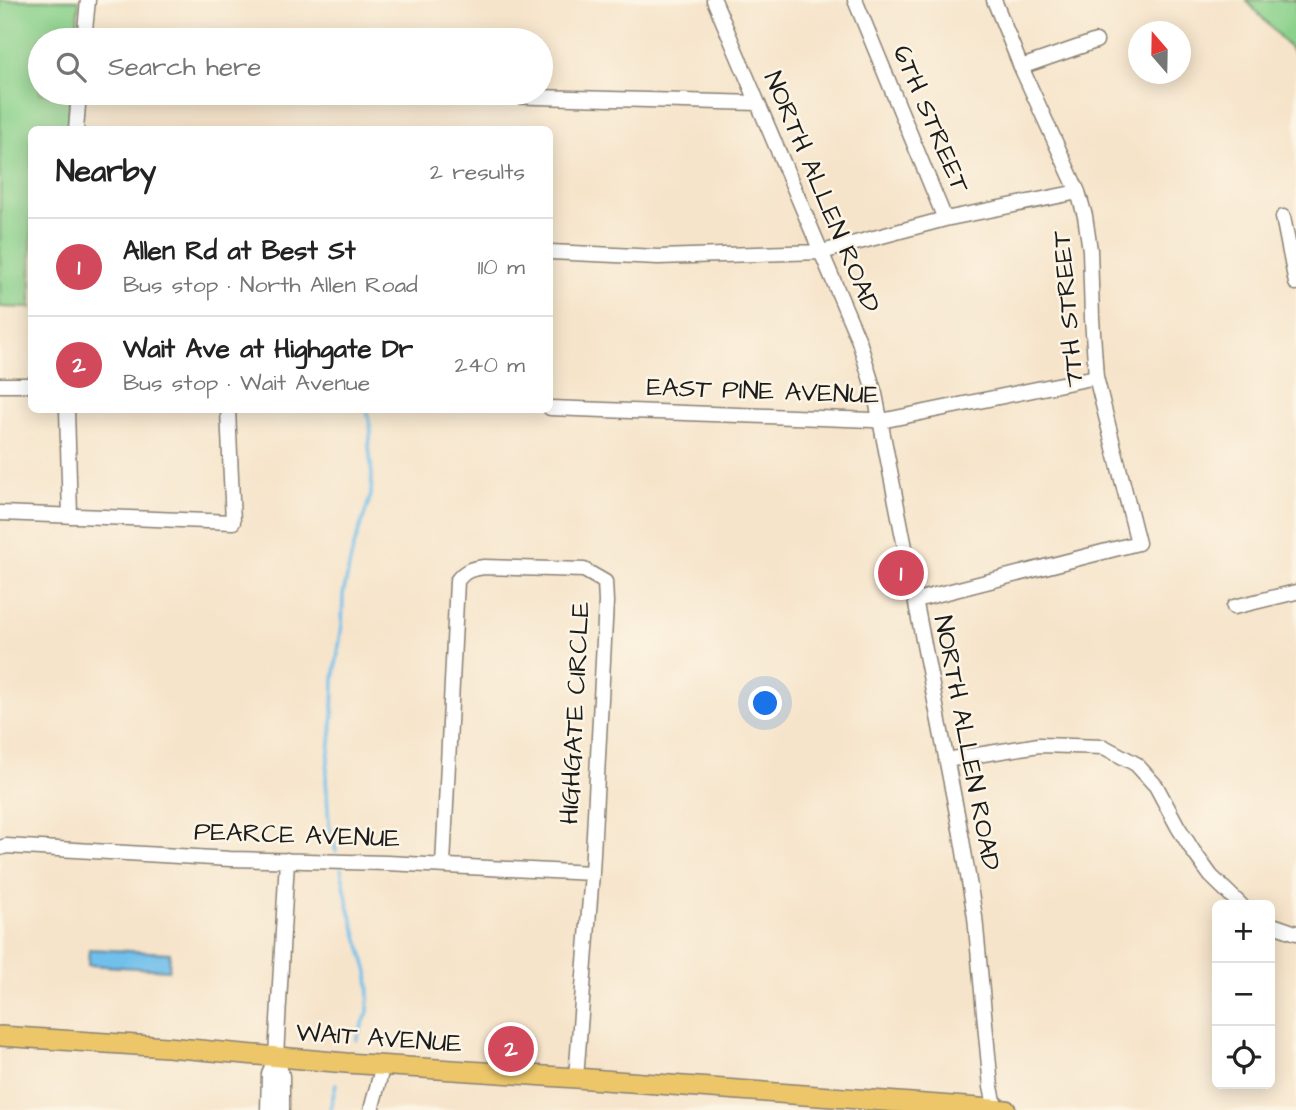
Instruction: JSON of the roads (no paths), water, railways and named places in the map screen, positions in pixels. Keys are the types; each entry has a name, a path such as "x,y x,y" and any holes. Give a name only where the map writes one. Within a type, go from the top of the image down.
{"main road":[{"name":"WAIT AVENUE","path":"0,1036 999,1110"}],"street":[{"path":"85,28 88,0"},
{"name":"NORTH ALLEN ROAD","path":"714,0 867,364 881,421 961,834 975,917 991,1087 999,1110"},
{"name":"6TH STREET","path":"855,0 946,219"},
{"name":"7TH STREET","path":"916,600 1138,543 1096,377 1090,250 1085,216 1078,191 1021,67 994,0"},
{"path":"1021,67 1096,41"},
{"path":"553,97 758,103"},
{"path":"76,126 78,105"},
{"path":"553,251 658,257 821,252 946,219 1078,191"},
{"path":"1283,217 1296,283"},
{"name":"EAST PINE AVENUE","path":"553,408 881,421 1096,377"},
{"path":"0,385 28,385"},
{"path":"66,413 70,516"},
{"path":"0,513 233,522 228,413"},
{"name":"HIGHGATE CIRCLE","path":"443,865 457,581 468,569 484,567 584,570 605,582 606,602 592,873 576,1078"},
{"path":"1234,607 1296,592"},
{"path":"946,760 1039,745 1104,747 1136,764 1156,786 1193,851 1211,876 1236,900"},
{"name":"PEARCE AVENUE","path":"0,848 6,846 230,859 443,865 592,873"},
{"path":"268,1110 269,1074 276,1056 287,860"},
{"path":"1275,926 1296,933"},
{"path":"276,1056 282,1076 282,1110"},
{"path":"371,1110 383,1065"}],"water":[{"path":"89,949 170,953 169,970 88,965"}],"waterway":[{"path":"336,851 329,825 326,779 343,595 353,549 371,495 371,431 368,413"},
{"path":"341,869 349,909 368,972 368,1012 356,1040"},
{"path":"330,1110 336,1084"}],"place":[{"name":"Allen Rd at Best St","path":"901,573"},
{"name":"Wait Ave at Highgate Dr","path":"511,1049"}]}
